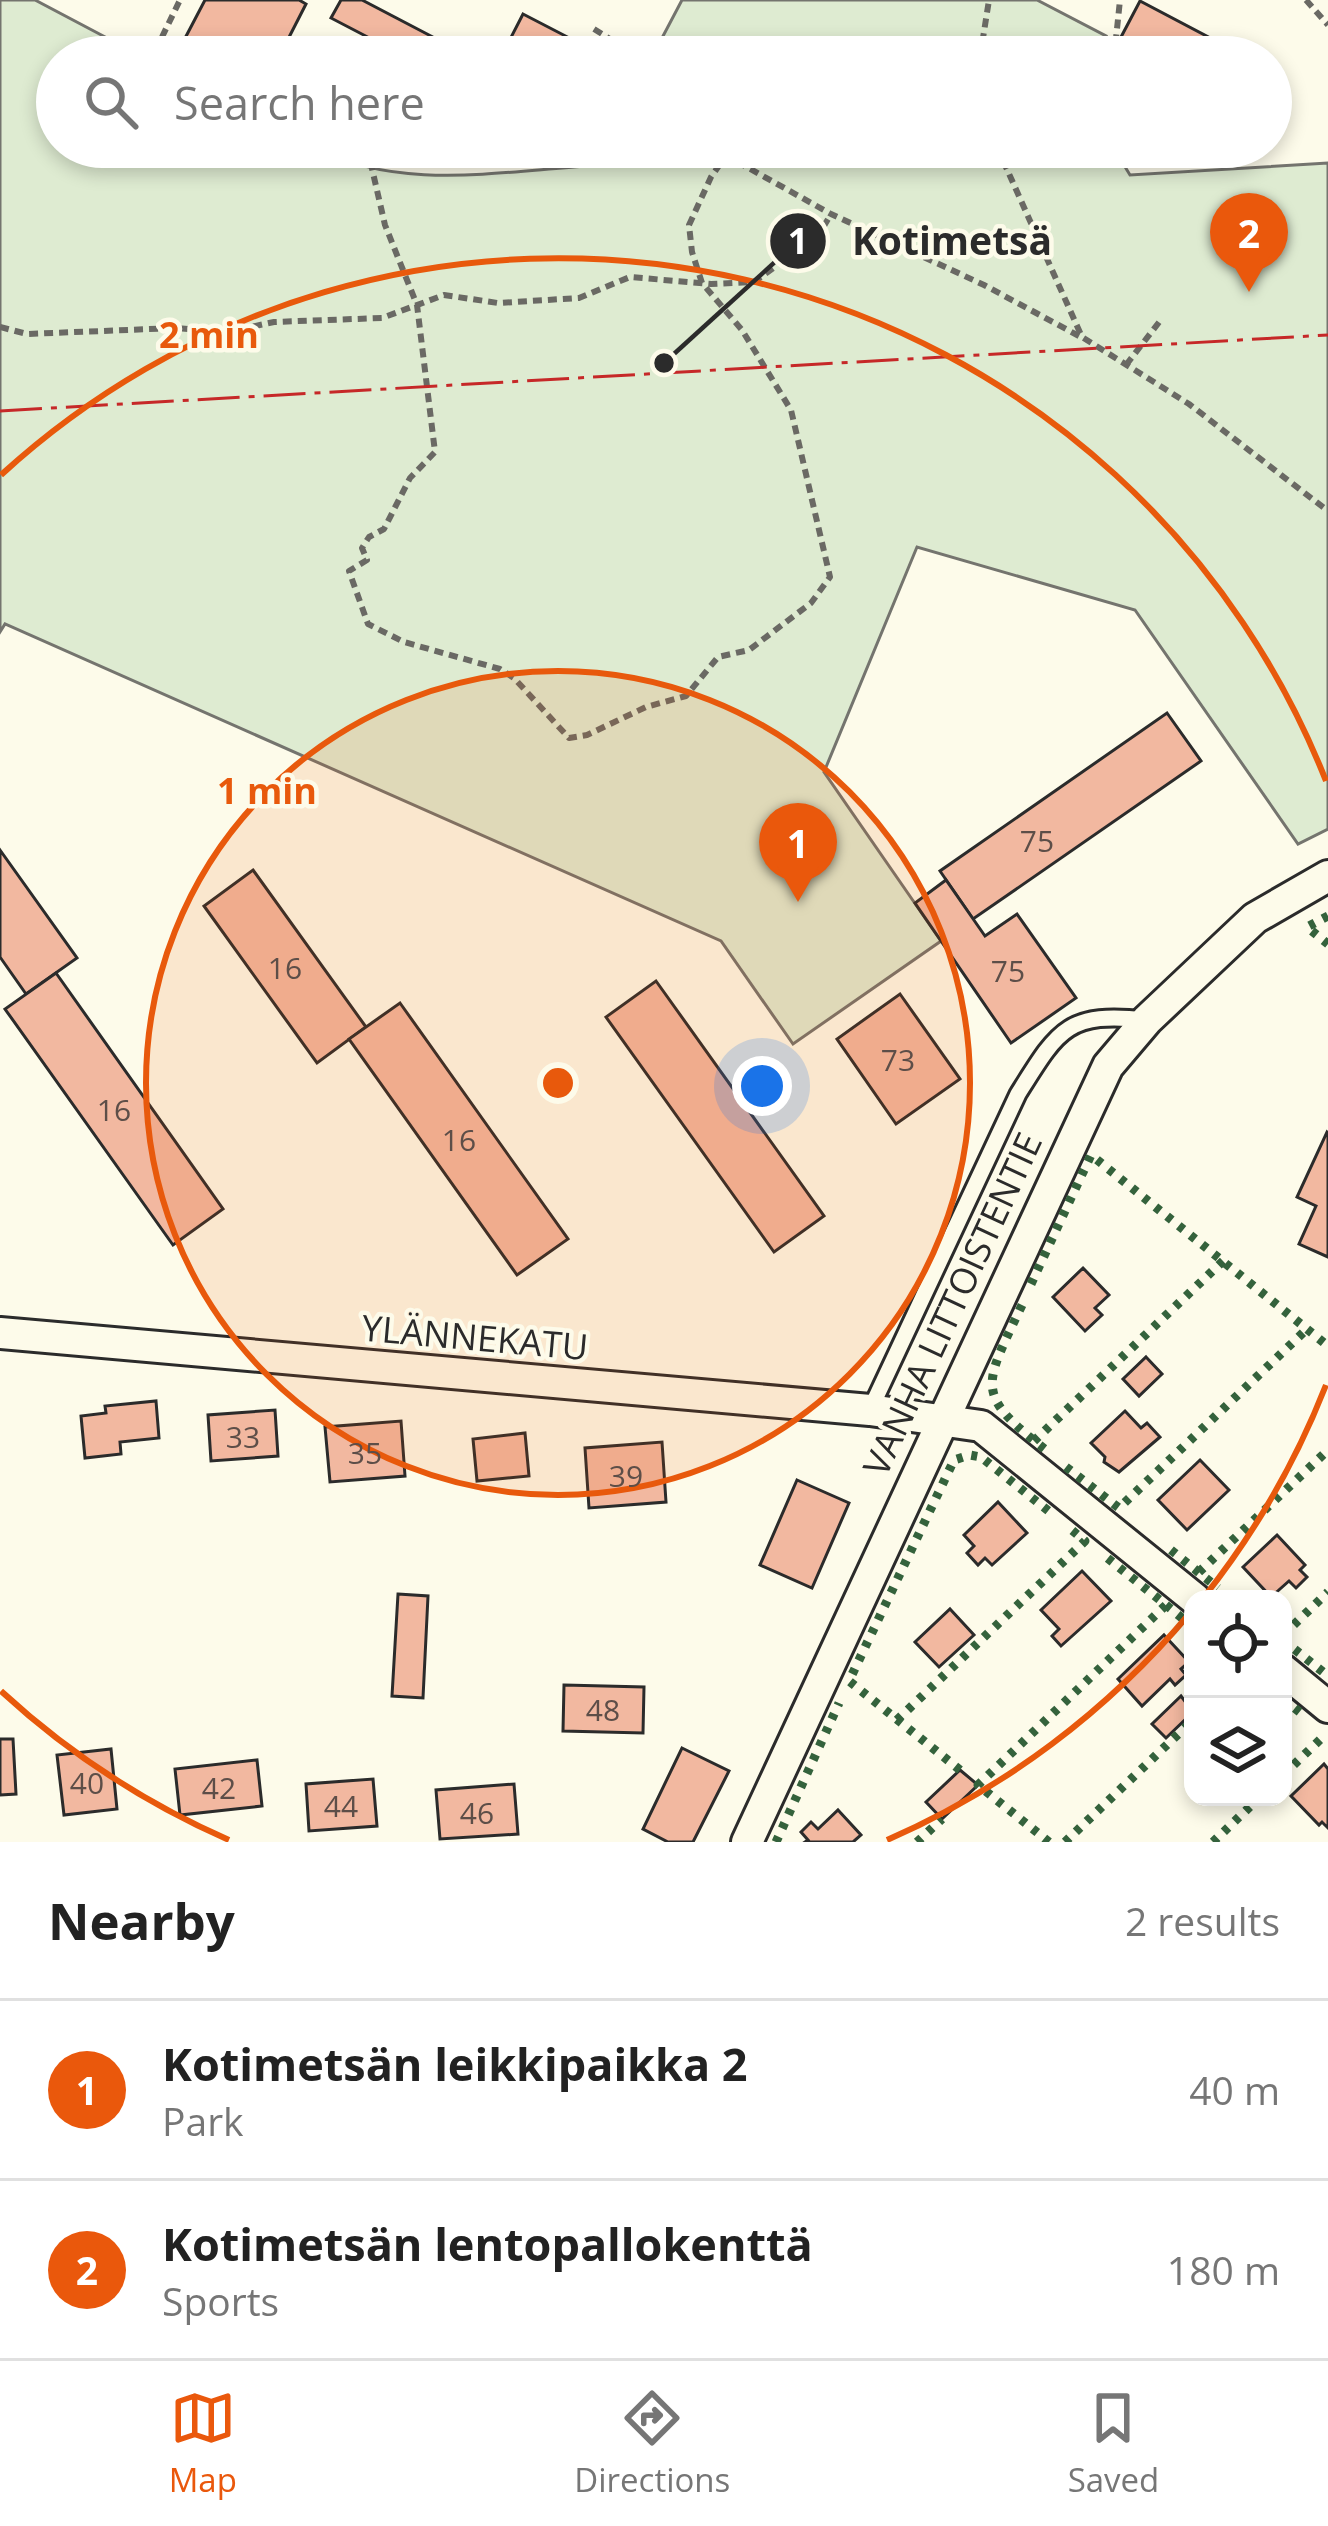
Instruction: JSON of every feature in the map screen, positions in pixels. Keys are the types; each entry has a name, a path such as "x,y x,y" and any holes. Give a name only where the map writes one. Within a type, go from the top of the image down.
{"street":[{"name":"VANHA LITTOISTENTIE","path":"747,1842 1108,1066 1147,1020 1255,918 1328,876"},
{"name":"YLÄNNEKATU","path":"0,1333 870,1410 981,1426 1184,1590"},
{"path":"1292,1677 1328,1707"}],"lane":[{"path":"870,1410 1018,1094 1041,1057 1081,1020 1109,1016 1147,1020"}],"path":[{"path":"162,36 180,0"},
{"path":"983,36 989,0"},
{"path":"1114,36 1120,0"},
{"path":"1306,0 1328,25"},
{"path":"594,29 605,36"},
{"path":"372,168 386,225 417,305 435,452 410,478 384,530 362,548 367,560 349,571 368,624 404,642 500,669 569,738 686,696 718,657 749,650 812,603 830,577 791,410 742,330 702,283 689,225 717,168"},
{"path":"745,168 1082,337 1189,404 1328,511"},
{"path":"1006,168 1082,337"},
{"path":"0,327 27,334 176,328 226,332 274,322 382,318 444,295 498,303 579,298 630,277 754,282 818,236 831,214"},
{"path":"1126,365 1160,321"}],"green space":[{"path":"0,0 35,0 103,36 36,36 36,168 374,168 448,175 562,168 1126,168 1130,175 1328,163 1328,829 1298,844 1135,610 917,547 824,772 941,941 793,1044 721,941 5,624 0,632"},
{"path":"682,0 1037,0 1106,36 663,36"}],"building":[{"path":"205,0 299,0 306,4 290,36 186,36"},
{"path":"341,0 362,0 431,36 366,36 331,18"},
{"path":"1140,1 1206,36 1122,36"},
{"path":"523,14 565,36 512,36"},
{"path":"1167,713 1201,761 973,919 940,871"},
{"path":"0,850 77,958 26,994 0,957"},
{"path":"253,870 366,1027 317,1063 204,906"},
{"path":"946,880 985,936 1017,914 1076,998 1011,1043 915,903"},
{"path":"56,973 223,1209 173,1245 5,1009"},
{"path":"656,981 824,1216 774,1252 606,1017"},
{"path":"900,994 960,1079 896,1124 837,1039"},
{"path":"400,1003 568,1239 517,1275 349,1039"},
{"path":"1327,1132 1328,1257 1299,1244 1316,1206 1297,1197"},
{"path":"1083,1268 1109,1295 1095,1308 1102,1315 1085,1331 1053,1297"},
{"path":"1146,1357 1162,1374 1139,1396 1123,1379"},
{"path":"156,1401 159,1438 120,1442 121,1454 85,1458 81,1416 106,1413 105,1406"},
{"path":"275,1410 278,1456 211,1461 208,1415"},
{"path":"1125,1411 1141,1428 1147,1423 1160,1437 1119,1472 1104,1462 1105,1457 1091,1443"},
{"path":"401,1421 405,1476 330,1482 325,1427"},
{"path":"525,1433 529,1476 477,1481 473,1439"},
{"path":"662,1442 666,1502 589,1508 585,1448"},
{"path":"1200,1460 1229,1490 1187,1530 1158,1500"},
{"path":"797,1480 849,1503 812,1588 760,1565"},
{"path":"998,1502 1027,1533 992,1565 985,1558 978,1565 967,1553 974,1546 964,1535"},
{"path":"1277,1535 1305,1565 1300,1570 1307,1577 1296,1588 1289,1581 1279,1590 1264,1590 1243,1567"},
{"path":"1082,1571 1111,1601 1061,1646 1052,1636 1059,1629 1041,1610"},
{"path":"398,1594 428,1596 423,1698 392,1696"},
{"path":"950,1609 974,1635 939,1667 915,1642"},
{"path":"1164,1635 1184,1657 1184,1677 1175,1685 1170,1679 1142,1706 1118,1679"},
{"path":"564,1685 644,1687 643,1733 563,1731"},
{"path":"1181,1696 1184,1721 1166,1738 1152,1724"},
{"path":"0,1739 13,1739 16,1794 0,1795"},
{"path":"682,1748 729,1771 693,1842 668,1842 643,1829"},
{"path":"111,1749 117,1809 64,1815 57,1755"},
{"path":"257,1760 262,1806 180,1815 175,1769"},
{"path":"1324,1764 1328,1769 1328,1828 1322,1822 1319,1825 1292,1795"},
{"path":"960,1770 978,1785 942,1819 926,1802"},
{"path":"373,1779 377,1826 309,1831 306,1784"},
{"path":"514,1784 518,1834 440,1839 436,1790"},
{"path":"838,1810 861,1835 853,1842 805,1842 801,1832 811,1822 818,1829"}],"hedge":[{"path":"1328,916 1307,927 1328,944"},
{"path":"1031,1284 1091,1155 1328,1346"},
{"path":"1034,1441 1223,1261"},
{"path":"1022,1305 999,1355 993,1388 1008,1417 1050,1453"},
{"path":"1066,1467 1119,1508 1307,1329"},
{"path":"1199,1572 1328,1450"},
{"path":"960,1770 849,1681 954,1460 981,1457 1051,1513"},
{"path":"897,1720 1085,1541 1067,1526"},
{"path":"1171,1550 1218,1588"},
{"path":"1049,1842 978,1785 1166,1605 1101,1553"},
{"path":"1292,1626 1328,1592"},
{"path":"1166,1605 1184,1620"},
{"path":"1292,1647 1328,1676"},
{"path":"776,1842 839,1703"},
{"path":"1292,1706 1302,1714"},
{"path":"1065,1842 1184,1729"},
{"path":"1292,1766 1326,1734"},
{"path":"1213,1842 1251,1806"},
{"path":"917,1842 942,1819"}],"power":[{"path":"0,411 1328,335"}],"place":[{"name":"Kotimetsän lentopallokenttä","path":"1249,292"},
{"name":"Kotimetsä","path":"664,363"},
{"name":"Kotimetsän leikkipaikka 2","path":"798,902"}]}
